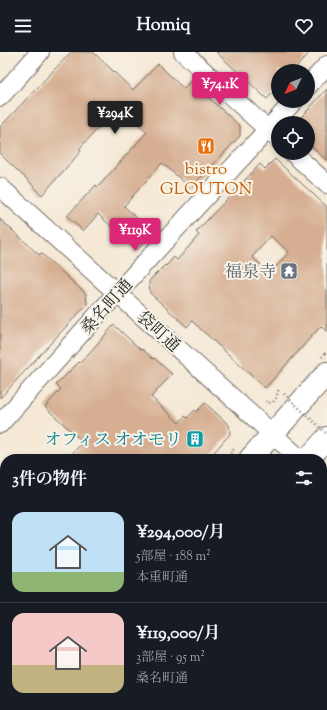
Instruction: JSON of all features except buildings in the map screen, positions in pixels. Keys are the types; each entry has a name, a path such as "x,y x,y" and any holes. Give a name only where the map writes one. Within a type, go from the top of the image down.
{"highway":[{"path":"254,454 327,373"},
{"path":"313,454 327,438"}],"street":[{"path":"0,97 40,52"},
{"path":"183,52 271,132"},
{"path":"315,78 327,65"},
{"name":"桑名町通","path":"0,424 117,293 271,136"},
{"path":"301,160 327,184"},
{"name":"袋町通","path":"0,187 294,454"}],"path":[{"path":"266,401 269,403 273,402 276,398 278,388"},
{"path":"284,394 327,434"}],"place":[{"name":"bistro GLOUTON","path":"206,146"},
{"name":"福泉寺","path":"289,271"},
{"name":"オフィス オオモリ","path":"195,439"}]}
